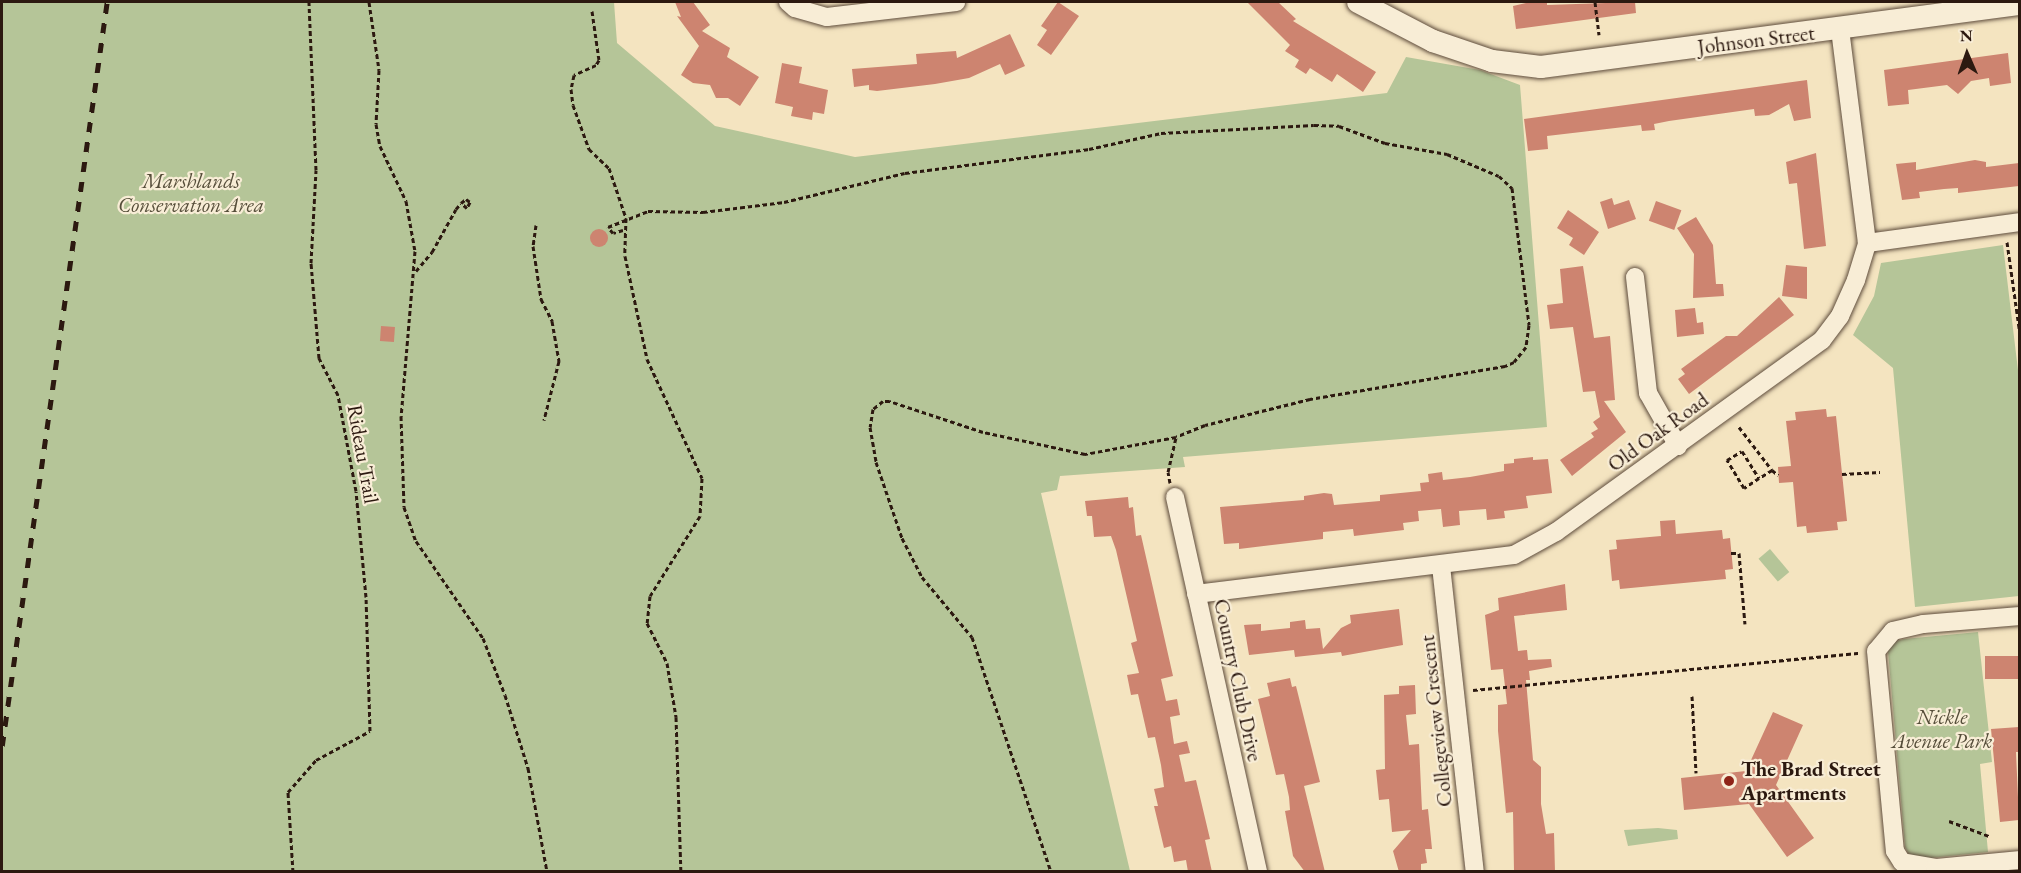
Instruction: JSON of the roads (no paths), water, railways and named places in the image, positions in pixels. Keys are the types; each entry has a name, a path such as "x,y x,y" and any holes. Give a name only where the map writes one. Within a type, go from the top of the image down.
{"street":[{"path":"788,2 795,8 827,17 956,2"},
{"name":"Johnson Street","path":"1358,2 1433,41 1492,61 1541,67 2019,4"},
{"name":"Old Oak Road","path":"1196,594 1441,566 1514,555 1556,531 1678,446 1822,340 1840,316 1857,280 1866,243 1840,29"},
{"path":"1866,243 2019,222"},
{"path":"1635,277 1648,393 1678,446"},
{"name":"Country Club Drive","path":"1173,492 1258,872"},
{"name":"Collegeview Crescent","path":"1441,566 1475,872"},
{"path":"2019,616 1923,624 1893,631 1876,651 1895,851 1902,862 1935,868 2019,860"}],"railway":[{"path":"2,746 107,2"}],"place":[{"name":"The Brad Street Apartments","path":"1729,781"}],"park label":[{"name":"Marshlands Conservation Area","path":"191,193"},
{"name":"Nickle Avenue Park","path":"1942,729"}]}
